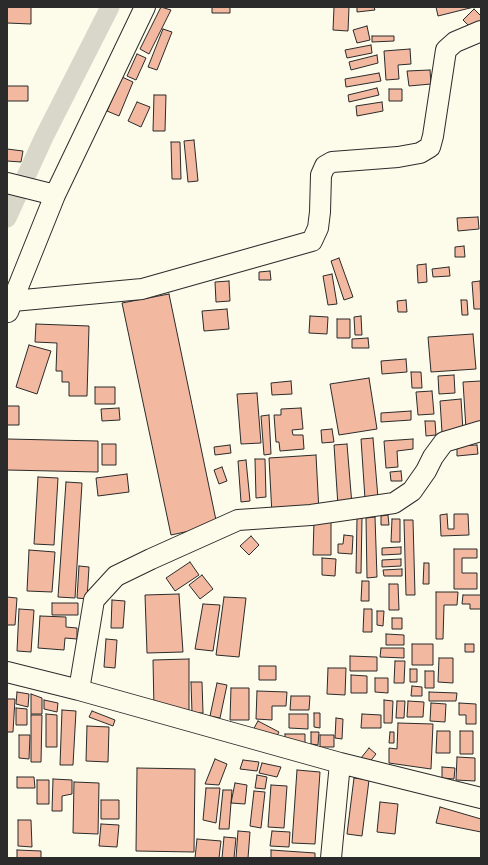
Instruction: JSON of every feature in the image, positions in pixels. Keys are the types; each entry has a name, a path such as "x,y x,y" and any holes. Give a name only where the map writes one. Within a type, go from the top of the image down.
{"street":[{"path":"144,7 48,193 10,308 142,289 312,241 318,228 321,175 325,166 332,162 398,157 420,153 430,147 446,50 455,42 481,31"},
{"path":"7,183 48,193"},
{"path":"80,690 94,600 116,576 238,520 311,515 394,502 412,491 444,442 481,431"},
{"path":"7,672 80,690 340,763 481,798"},
{"path":"331,858 340,763"}],"building":[{"path":"7,7 31,7 31,24 7,23"},
{"path":"161,7 171,10 149,54 140,49"},
{"path":"212,7 230,7 230,13 212,13"},
{"path":"334,7 349,7 348,31 333,30"},
{"path":"357,7 374,7 375,10 357,12"},
{"path":"436,7 474,7 438,16"},
{"path":"474,9 481,16 481,20 472,29 463,20"},
{"path":"367,26 370,40 357,43 353,30"},
{"path":"163,29 172,32 157,70 148,67"},
{"path":"372,36 394,36 394,41 372,42"},
{"path":"371,45 372,53 347,58 345,50"},
{"path":"410,49 411,64 398,65 399,79 386,80 384,51"},
{"path":"137,54 146,58 136,80 127,76"},
{"path":"377,55 378,63 351,70 349,62"},
{"path":"430,70 431,84 409,86 407,71"},
{"path":"379,73 381,81 346,87 345,79"},
{"path":"122,77 133,82 119,116 107,111"},
{"path":"7,86 28,86 28,101 7,101"},
{"path":"377,88 379,95 349,102 348,95"},
{"path":"389,89 402,89 402,101 389,101"},
{"path":"154,95 166,95 165,131 153,131"},
{"path":"137,102 150,107 141,127 128,121"},
{"path":"382,102 383,111 357,116 356,106"},
{"path":"194,140 198,181 188,182 184,141"},
{"path":"171,142 180,142 181,179 172,179"},
{"path":"7,149 23,151 21,162 7,161"},
{"path":"478,217 479,229 458,231 457,218"},
{"path":"464,246 465,257 455,257 455,247"},
{"path":"339,258 353,297 344,300 331,261"},
{"path":"426,264 427,282 418,283 417,265"},
{"path":"449,267 450,276 433,277 432,269"},
{"path":"270,271 271,280 259,280 259,272"},
{"path":"332,274 337,304 328,305 323,276"},
{"path":"229,281 230,301 216,302 215,282"},
{"path":"480,281 481,309 474,309 472,282"},
{"path":"169,294 217,525 171,535 122,303"},
{"path":"406,300 407,312 398,312 397,301"},
{"path":"461,300 467,300 468,315 462,315"},
{"path":"227,309 229,329 204,331 202,311"},
{"path":"310,316 328,317 327,334 309,333"},
{"path":"361,316 362,335 355,335 354,317"},
{"path":"337,319 350,319 350,338 337,338"},
{"path":"36,324 89,326 87,396 69,396 69,382 62,382 62,371 56,371 57,343 35,342"},
{"path":"473,334 476,369 431,372 428,337"},
{"path":"368,338 369,348 352,348 352,339"},
{"path":"29,345 51,351 37,394 16,387"},
{"path":"406,359 407,372 382,374 381,361"},
{"path":"411,372 421,372 422,388 412,388"},
{"path":"454,375 455,393 439,394 438,376"},
{"path":"369,378 377,429 339,435 330,384"},
{"path":"291,381 292,394 272,395 271,383"},
{"path":"481,381 481,428 466,429 463,382"},
{"path":"95,387 115,387 115,404 95,404"},
{"path":"432,391 434,414 418,415 416,392"},
{"path":"257,393 261,443 241,444 237,394"},
{"path":"461,399 463,430 442,432 440,401"},
{"path":"7,406 19,406 19,425 7,425"},
{"path":"119,408 120,420 102,421 101,409"},
{"path":"301,408 303,429 292,430 293,435 303,435 304,449 280,451 279,442 276,442 274,415 281,415 281,409"},
{"path":"411,411 411,420 381,422 381,413"},
{"path":"269,415 271,454 264,455 261,416"},
{"path":"425,421 435,421 436,435 426,436"},
{"path":"332,429 334,442 322,443 321,430"},
{"path":"373,438 378,498 365,499 361,439"},
{"path":"7,439 98,441 98,472 7,470"},
{"path":"413,439 413,449 397,451 398,467 386,468 384,441"},
{"path":"102,444 116,444 116,465 102,465"},
{"path":"347,444 352,505 338,506 334,445"},
{"path":"230,445 231,453 215,455 214,447"},
{"path":"477,445 478,454 457,456 457,446"},
{"path":"316,455 319,512 272,515 269,458"},
{"path":"255,459 265,459 266,497 256,498"},
{"path":"246,460 250,501 241,502 238,461"},
{"path":"222,467 227,481 219,484 214,470"},
{"path":"401,471 402,481 391,481 390,472"},
{"path":"127,474 129,492 98,496 96,478"},
{"path":"38,477 58,478 54,545 34,544"},
{"path":"66,482 82,483 75,598 58,597"},
{"path":"447,514 448,529 454,529 454,514 468,514 469,535 441,536 440,515"},
{"path":"388,515 389,525 381,525 381,516"},
{"path":"375,517 377,577 367,578 366,518"},
{"path":"357,518 362,518 361,573 356,573"},
{"path":"392,519 400,519 400,542 391,542"},
{"path":"404,520 413,520 415,595 406,595"},
{"path":"314,521 331,522 331,555 313,555"},
{"path":"344,535 353,536 352,554 338,553 338,544 343,544"},
{"path":"251,536 259,545 249,555 240,546"},
{"path":"401,547 401,554 382,555 382,548"},
{"path":"454,549 477,549 477,558 462,558 462,573 477,573 477,589 454,589"},
{"path":"29,550 55,552 52,592 27,591"},
{"path":"322,558 336,559 335,576 322,575"},
{"path":"401,559 401,566 382,567 382,560"},
{"path":"190,562 199,575 175,591 166,578"},
{"path":"424,563 429,563 429,584 423,584"},
{"path":"79,566 89,567 87,599 77,598"},
{"path":"402,569 402,576 384,576 383,570"},
{"path":"202,575 213,589 200,599 189,585"},
{"path":"362,581 369,581 369,601 361,601"},
{"path":"389,584 398,584 399,610 389,610"},
{"path":"436,592 458,592 457,605 444,605 443,639 436,639"},
{"path":"179,594 183,652 147,653 145,595"},
{"path":"463,595 481,595 481,609 470,609 470,604 462,604"},
{"path":"7,597 17,598 15,625 7,625"},
{"path":"224,597 246,598 239,657 216,655"},
{"path":"112,600 125,601 123,628 111,628"},
{"path":"52,603 78,603 78,615 52,615"},
{"path":"203,604 220,605 213,651 195,649"},
{"path":"19,609 34,610 31,652 17,651"},
{"path":"364,609 372,609 372,632 363,632"},
{"path":"377,611 384,611 383,626 377,625"},
{"path":"40,616 66,617 66,627 77,628 77,639 65,638 64,650 38,648"},
{"path":"392,618 402,618 402,629 392,629"},
{"path":"386,634 404,635 404,645 386,645"},
{"path":"106,639 117,640 115,668 104,667"},
{"path":"412,644 433,644 433,665 412,665"},
{"path":"465,644 474,644 474,652 465,652"},
{"path":"381,648 404,648 404,658 380,657"},
{"path":"350,656 377,657 377,671 350,671"},
{"path":"439,658 453,658 453,683 438,682"},
{"path":"189,659 189,712 154,709 153,660"},
{"path":"395,661 405,661 404,683 394,683"},
{"path":"259,666 276,666 276,680 259,680"},
{"path":"328,668 346,668 345,695 327,694"},
{"path":"410,669 417,669 417,682 410,682"},
{"path":"425,671 434,671 434,688 425,688"},
{"path":"351,675 367,676 367,693 351,693"},
{"path":"375,678 388,678 388,693 375,692"},
{"path":"191,682 202,682 203,713 192,713"},
{"path":"217,683 227,685 220,718 210,716"},
{"path":"412,686 422,687 422,696 411,696"},
{"path":"231,688 249,688 249,720 230,720"},
{"path":"257,691 287,692 286,706 272,706 272,720 256,719"},
{"path":"17,692 29,694 28,707 16,704"},
{"path":"429,692 457,693 456,701 429,701"},
{"path":"31,694 42,698 42,714 31,714"},
{"path":"291,696 310,696 309,710 290,710"},
{"path":"7,699 15,699 13,732 7,732"},
{"path":"44,700 58,703 57,712 44,709"},
{"path":"384,700 393,701 392,723 384,723"},
{"path":"397,701 405,701 404,718 396,718"},
{"path":"408,701 424,702 423,717 407,717"},
{"path":"431,703 446,704 445,722 430,721"},
{"path":"459,703 476,704 476,724 466,724 466,715 459,715"},
{"path":"16,708 27,709 27,725 16,725"},
{"path":"62,710 76,711 73,765 60,765"},
{"path":"92,711 115,720 113,726 89,717"},
{"path":"314,713 320,713 320,728 314,727"},
{"path":"46,714 57,715 57,747 46,747"},
{"path":"289,714 308,714 308,729 289,728"},
{"path":"362,714 381,715 381,728 361,728"},
{"path":"31,715 42,715 41,762 31,762"},
{"path":"336,718 343,719 342,739 335,738"},
{"path":"258,721 279,732 274,741 253,730"},
{"path":"398,723 433,724 431,769 389,763 389,748 397,749"},
{"path":"87,726 109,727 108,762 86,761"},
{"path":"437,731 450,731 450,753 436,753"},
{"path":"460,731 473,731 473,754 460,754"},
{"path":"311,732 319,732 318,745 311,744"},
{"path":"390,732 394,732 394,743 389,743"},
{"path":"285,734 305,734 305,746 285,746"},
{"path":"19,735 30,735 29,759 19,758"},
{"path":"320,735 334,735 334,747 320,747"},
{"path":"369,748 376,754 368,764 361,758"},
{"path":"457,757 475,758 475,781 456,780"},
{"path":"215,759 227,764 219,785 205,784"},
{"path":"243,760 259,762 257,771 240,769"},
{"path":"262,763 281,767 277,777 259,773"},
{"path":"442,767 455,768 454,779 442,778"},
{"path":"137,768 195,769 194,852 136,851"},
{"path":"297,770 320,772 315,844 292,843"},
{"path":"257,775 267,777 265,789 255,788"},
{"path":"17,777 34,777 35,788 17,788"},
{"path":"354,778 369,780 362,836 347,834"},
{"path":"53,779 72,780 72,794 62,796 62,811 52,811"},
{"path":"37,780 49,780 49,804 37,804"},
{"path":"74,782 99,783 98,834 73,833"},
{"path":"235,783 247,785 245,804 231,803"},
{"path":"271,785 287,786 284,828 268,827"},
{"path":"206,788 220,788 216,823 203,820"},
{"path":"223,790 232,790 229,829 219,829"},
{"path":"254,791 265,792 261,828 250,826"},
{"path":"101,800 119,800 119,819 101,819"},
{"path":"380,802 398,804 395,834 377,832"},
{"path":"440,807 481,819 481,832 436,823"},
{"path":"18,820 31,820 32,847 18,846"},
{"path":"101,824 119,825 117,847 99,846"},
{"path":"238,831 250,832 248,858 236,858"},
{"path":"272,831 290,832 289,847 270,846"},
{"path":"224,837 236,838 234,858 222,858"},
{"path":"197,839 221,841 219,858 195,858"},
{"path":"17,850 41,851 41,858 17,858"},
{"path":"271,850 315,853 315,858 271,858"}],"waterway":[{"path":"7,218 44,137 110,7"}]}
